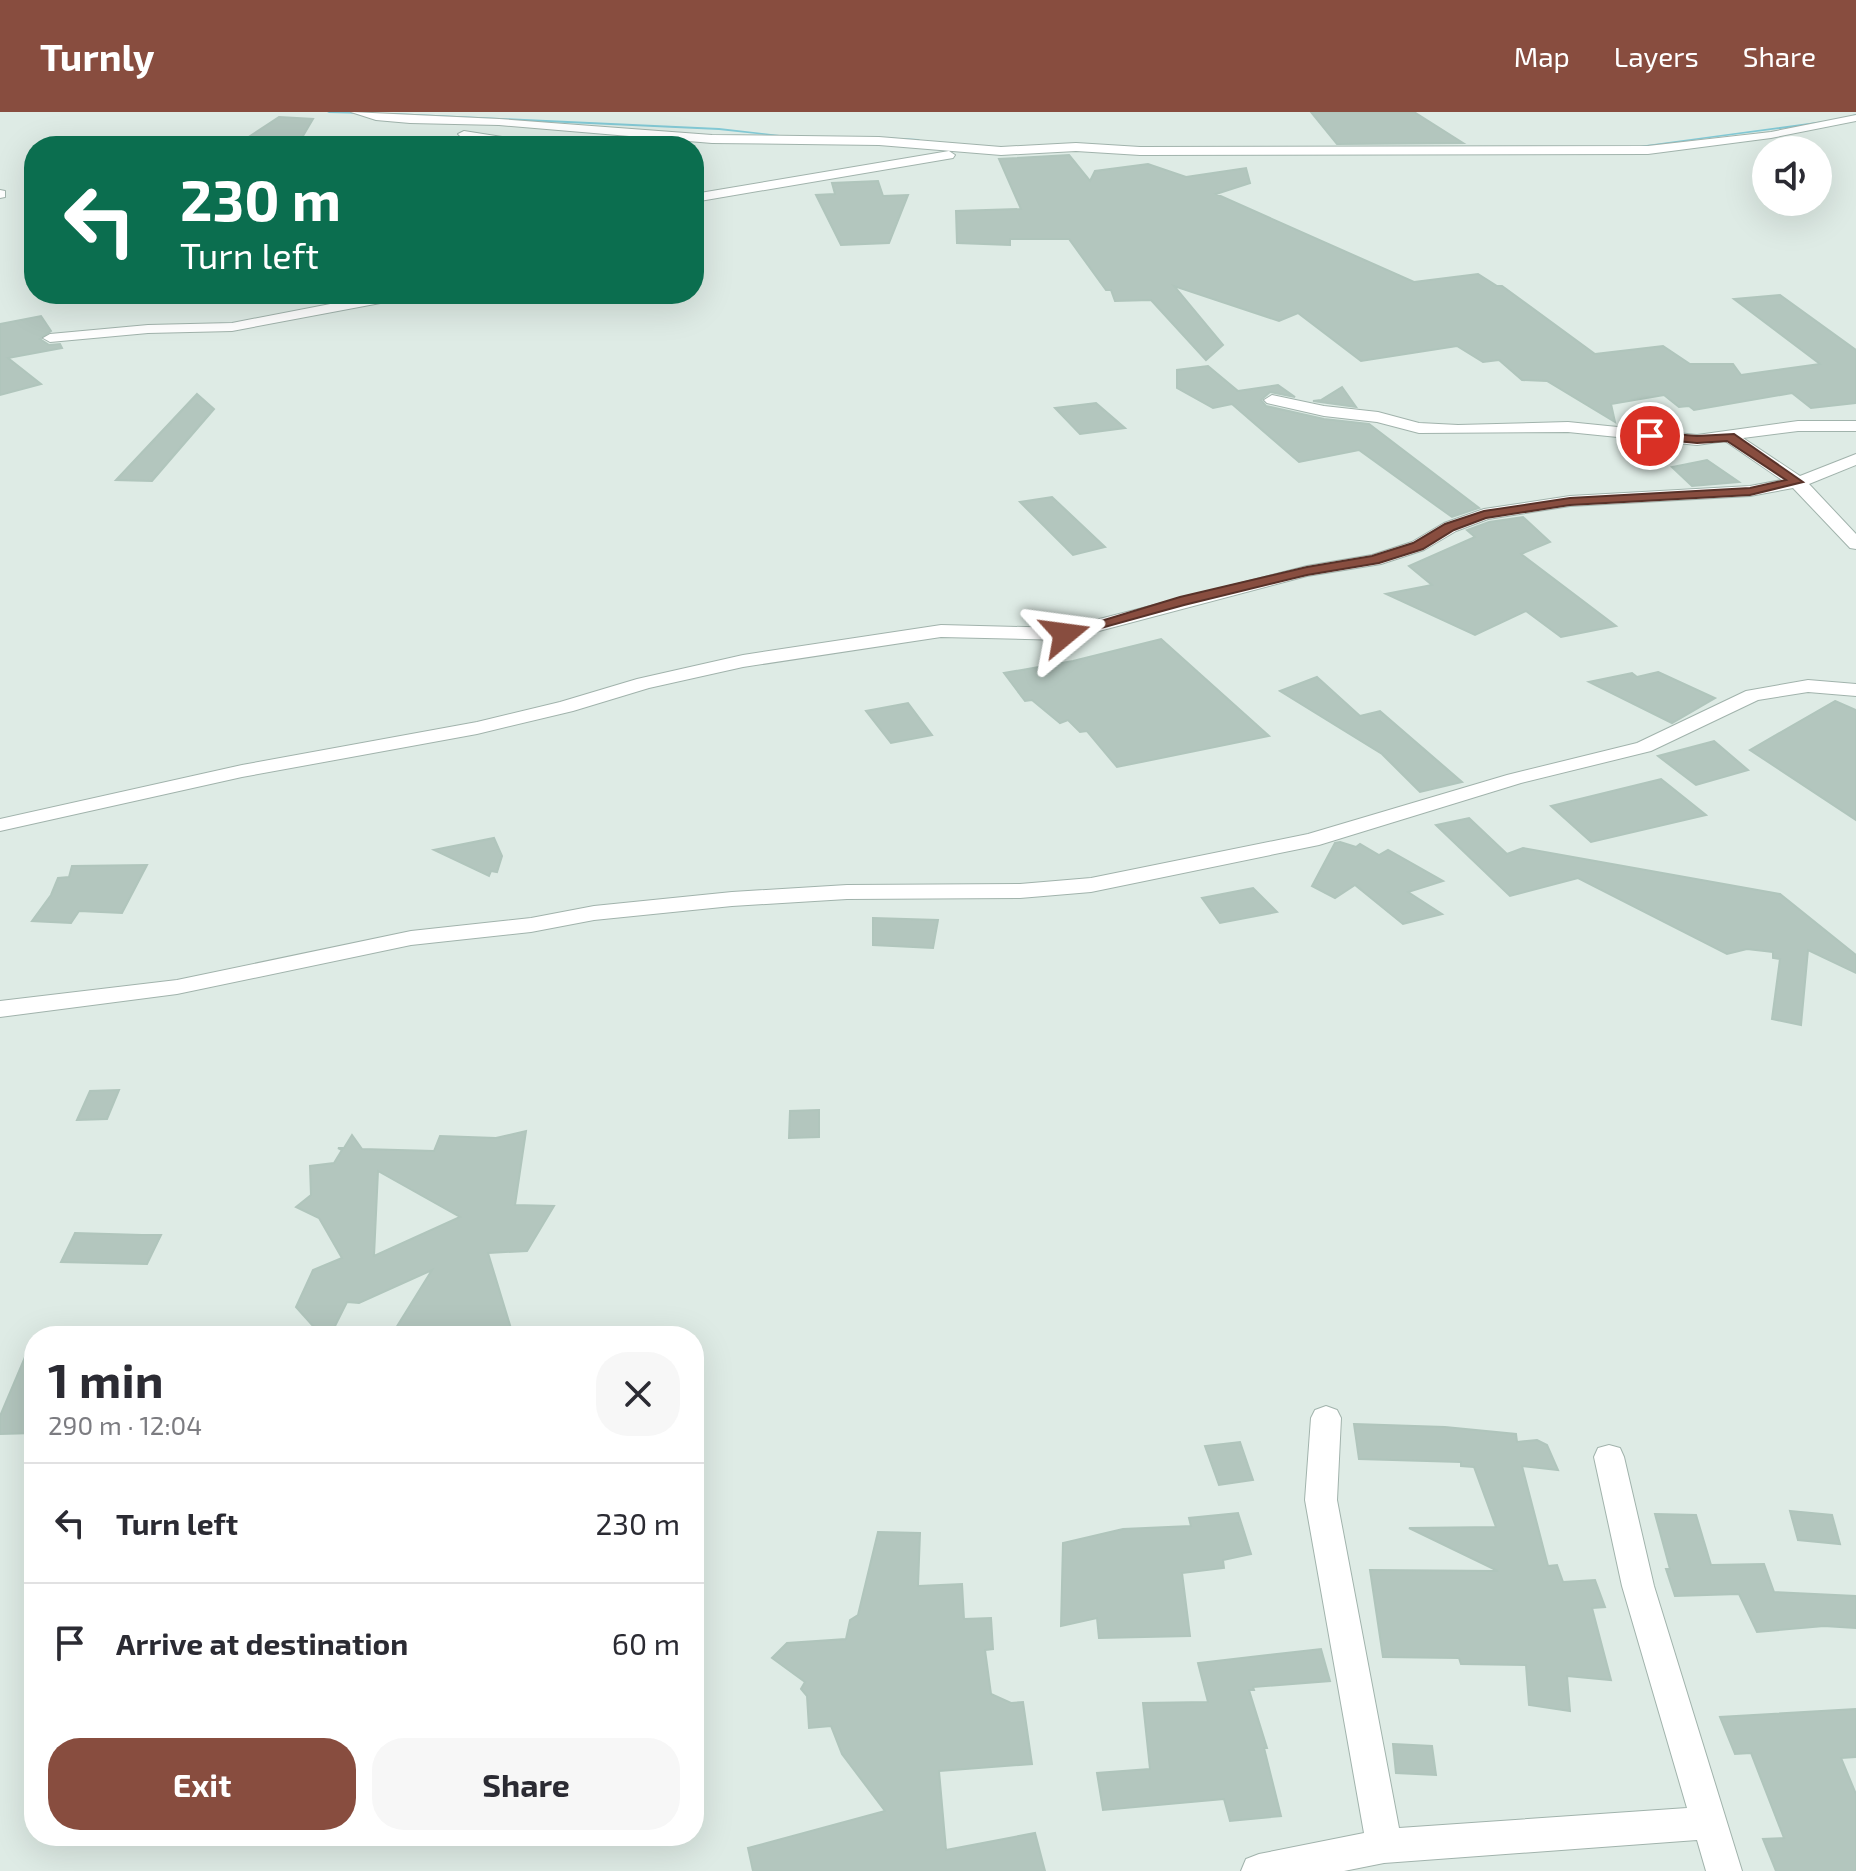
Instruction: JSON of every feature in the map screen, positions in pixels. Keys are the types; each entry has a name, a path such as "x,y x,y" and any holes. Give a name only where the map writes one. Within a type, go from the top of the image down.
{"street":[{"path":"357,112 376,117 499,122 674,136"},
{"path":"376,117 391,125 475,136"},
{"path":"704,138 879,141 987,150 1648,150 1771,135 1856,118"},
{"path":"704,196 987,150"},
{"path":"50,338 148,329 232,327 354,304"},
{"path":"1272,400 1324,411 1378,417 1419,428 1458,430 1553,427 1697,440 1798,426 1856,426"},
{"path":"1730,437 1797,482 1856,544"},
{"path":"0,825 242,771 477,728 566,707 644,683 743,661 941,631 1065,634 1307,571 1375,560 1418,546 1450,527 1484,514 1570,501 1750,491 1816,478 1856,459"},
{"path":"0,1009 177,987 411,938 531,925 594,913 732,899 847,892 1020,891 1091,885 1311,840 1514,779 1644,747 1753,695 1808,686 1856,690"},
{"path":"1326,1418 1321,1500 1384,1846"},
{"path":"1609,1457 1638,1586 1707,1823 1724,1871"},
{"path":"1259,1871 1384,1846 1707,1823"}],"building":[{"path":"1311,112 1414,112 1463,143 1337,144"},
{"path":"279,117 313,119 303,136 250,136"},
{"path":"1069,155 1090,181 1095,171 1148,164 1186,177 1246,168 1250,183 1216,194 1414,282 1478,274 1502,286 1595,354 1663,346 1690,364 1733,364 1741,375 1820,364 1734,299 1780,295 1856,350 1856,403 1811,408 1792,393 1694,410 1689,406 1679,407 1664,395 1611,404 1615,422 1547,381 1522,380 1499,360 1483,362 1457,346 1361,361 1298,313 1279,321 1174,286 1223,345 1206,360 1151,300 1115,301 1111,290 1106,290 1069,239 1010,239 1010,245 957,243 956,211 1021,209 999,159"},
{"path":"878,181 883,196 908,195 889,243 841,245 816,195 835,194 832,183"},
{"path":"41,316 51,331 40,339 49,345 60,344 62,348 8,358 41,384 0,395 0,324"},
{"path":"1208,366 1238,391 1278,385 1295,397 1270,392 1261,400 1266,406 1324,419 1369,424 1479,508 1452,517 1359,450 1299,462 1232,404 1213,408 1177,388 1177,370"},
{"path":"1342,387 1356,407 1313,401 1321,400"},
{"path":"197,394 214,409 152,481 116,480"},
{"path":"1096,403 1125,428 1080,434 1055,408"},
{"path":"1707,460 1739,482 1692,486 1672,467"},
{"path":"1052,497 1105,547 1073,555 1020,502"},
{"path":"1523,517 1550,542 1521,554 1616,626 1561,637 1526,611 1475,635 1386,594 1432,585 1409,566 1475,537 1467,530 1489,522"},
{"path":"1161,639 1269,736 1117,767 1087,731 1080,732 1068,720 1060,723 1032,700 1025,701 1004,673 1073,661"},
{"path":"1658,672 1715,698 1672,723 1589,682 1632,673 1637,677"},
{"path":"1317,677 1360,716 1380,711 1462,782 1420,792 1382,754 1280,691"},
{"path":"1835,701 1856,710 1856,820 1750,750"},
{"path":"908,703 932,735 891,743 866,711"},
{"path":"1714,741 1748,770 1696,785 1658,756"},
{"path":"1661,779 1706,815 1591,842 1551,806"},
{"path":"1469,818 1507,854 1523,848 1780,894 1856,955 1856,973 1808,950 1801,1025 1772,1019 1780,959 1773,958 1773,952 1747,949 1727,954 1578,878 1510,896 1436,825"},
{"path":"494,838 502,856 497,872 491,871 489,876 434,850"},
{"path":"1335,843 1356,847 1360,844 1379,855 1388,850 1443,881 1408,892 1442,914 1403,924 1355,885 1335,898 1312,886"},
{"path":"147,865 122,913 79,911 71,923 32,921 51,895 58,878 69,877 72,866"},
{"path":"1253,888 1277,912 1220,923 1202,898"},
{"path":"873,918 938,920 933,948 873,945"},
{"path":"119,1090 107,1119 77,1120 90,1091"},
{"path":"819,1110 819,1137 789,1138 790,1111"},
{"path":"526,1131 515,1205 554,1206 527,1251 488,1253 510,1326 397,1326 432,1270 359,1303 347,1302 335,1326 313,1326 296,1307 313,1270 342,1258 319,1218 296,1207 311,1195 310,1166 334,1163 342,1150 338,1148 344,1148 352,1135 362,1149 434,1151 440,1136 496,1138","holes":["378,1171 460,1217 374,1256"]},
{"path":"75,1233 161,1235 147,1264 61,1262"},
{"path":"24,1360 24,1433 0,1434 0,1416"},
{"path":"1354,1424 1445,1427 1516,1434 1517,1442 1537,1440 1547,1445 1558,1470 1522,1466 1548,1566 1557,1565 1563,1582 1595,1580 1605,1607 1592,1608 1611,1680 1567,1676 1570,1711 1529,1705 1526,1665 1461,1664 1459,1658 1383,1657 1370,1570 1498,1571 1409,1528 1496,1527 1474,1467 1461,1466 1461,1462 1359,1459"},
{"path":"1240,1442 1253,1480 1219,1485 1205,1446"},
{"path":"1790,1511 1832,1515 1840,1544 1798,1540"},
{"path":"1238,1513 1251,1554 1223,1560 1224,1568 1182,1573 1190,1636 1099,1638 1097,1618 1061,1626 1063,1543 1123,1529 1191,1526 1189,1518"},
{"path":"1655,1514 1696,1515 1711,1565 1764,1564 1774,1592 1856,1596 1856,1628 1824,1626 1757,1632 1739,1594 1675,1596"},
{"path":"878,1532 920,1533 918,1586 962,1584 964,1619 991,1618 993,1649 985,1650 991,1694 1011,1703 1023,1702 1032,1764 939,1771 946,1850 1035,1833 1045,1871 753,1871 748,1848 885,1811 842,1754 831,1726 809,1728 807,1696 801,1689 805,1682 772,1658 787,1643 846,1639 850,1620 858,1615"},
{"path":"1321,1649 1330,1681 1253,1687 1254,1690 1249,1690 1267,1748 1264,1748 1281,1816 1230,1821 1224,1799 1103,1810 1097,1773 1150,1769 1143,1703 1208,1702 1198,1663"},
{"path":"1856,1709 1856,1757 1841,1758 1856,1794 1856,1871 1776,1871 1763,1839 1784,1838 1751,1753 1735,1754 1720,1717"},
{"path":"1393,1744 1432,1746 1436,1775 1396,1773"}],"waterway":[{"path":"329,112 367,113"},
{"path":"395,114 719,129 786,136"},
{"path":"1634,147 1840,120 1856,115"},
{"path":"878,138 918,140"}],"route":[{"path":"1065,634 1307,571 1375,560 1418,546 1450,527 1484,514 1570,501 1634,500 1750,491 1797,482 1730,437 1697,440 1650,436"}]}
